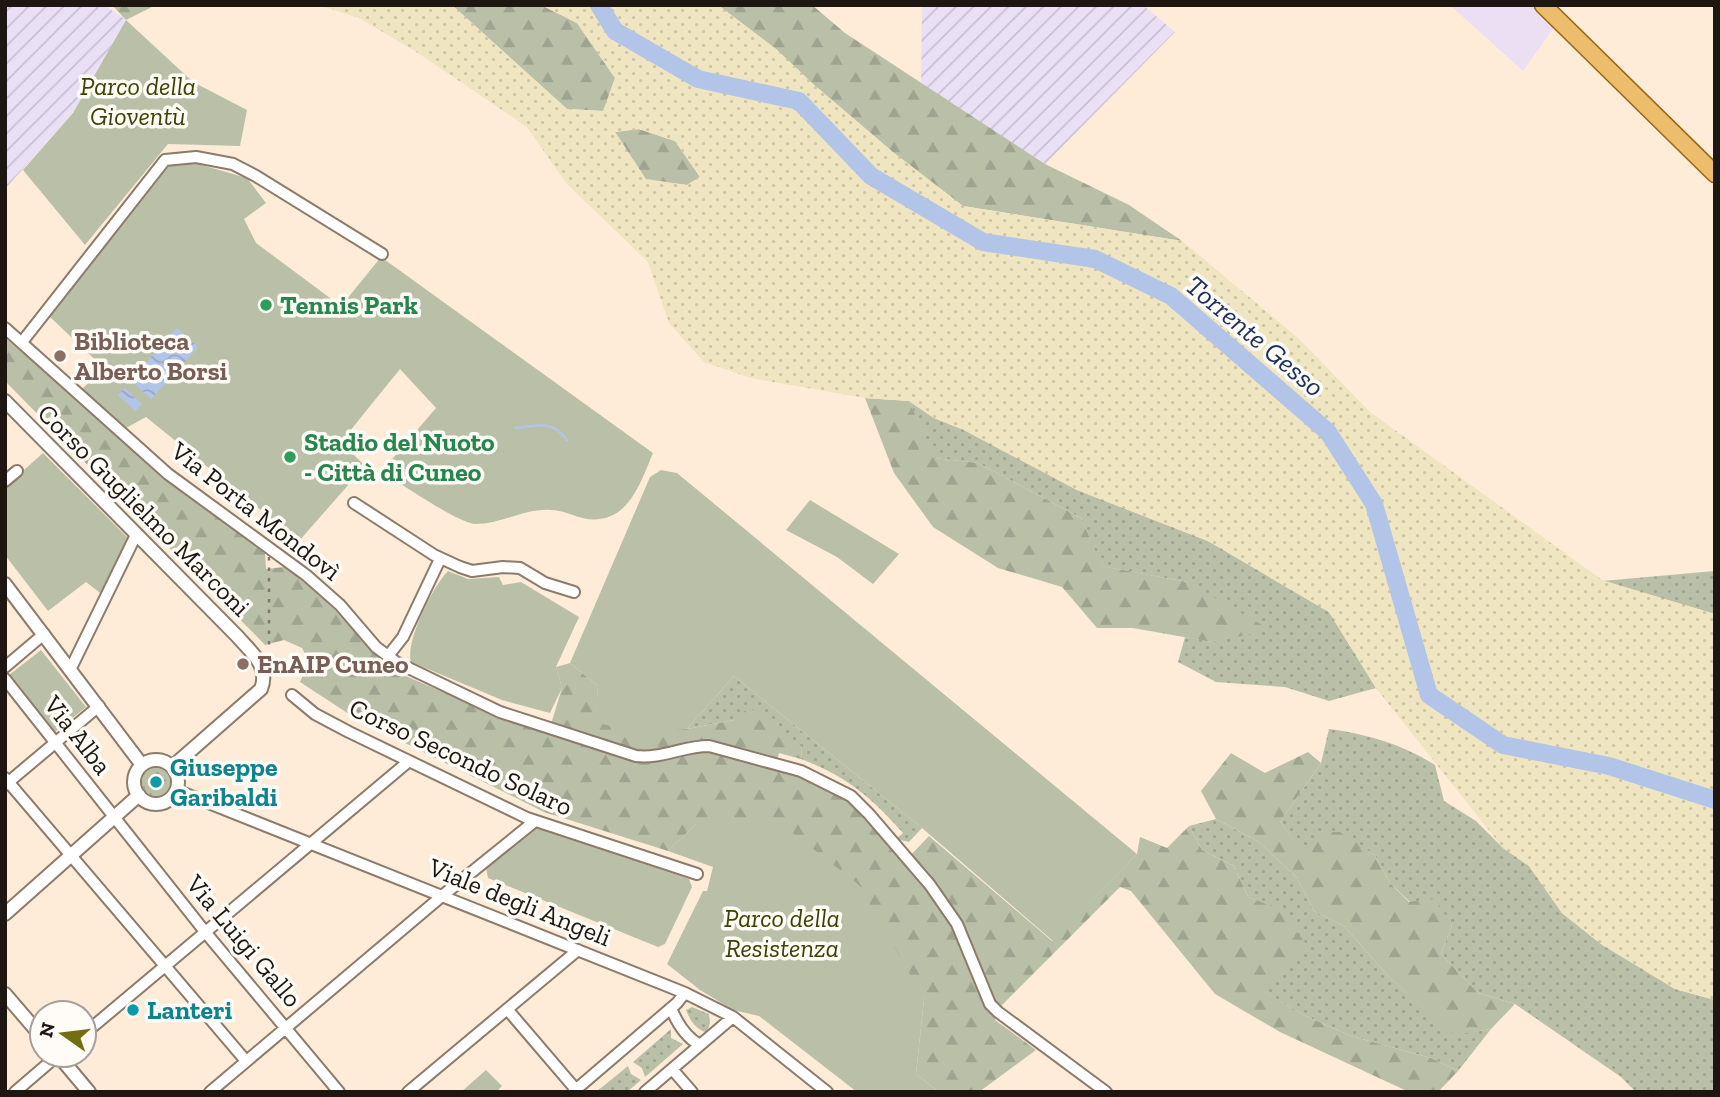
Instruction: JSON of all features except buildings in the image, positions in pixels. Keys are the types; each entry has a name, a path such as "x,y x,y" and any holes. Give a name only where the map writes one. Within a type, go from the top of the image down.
{"main road":[{"path":"1543,5 1715,174"}],"street":[{"path":"22,342 165,160 170,158 196,157 233,164 382,254"},
{"name":"Via Porta Mondovì","path":"5,328 168,474 306,575 340,605 376,647 409,670 500,712 636,756 657,757 698,746 709,746 801,771 851,796 930,885 957,924 990,1004 1106,1092"},
{"name":"Corso Guglielmo Marconi","path":"5,401 258,659 264,670 261,689 172,767"},
{"path":"5,481 17,471"},
{"path":"354,503 440,559 472,571 503,567 520,569 545,583 574,592"},
{"path":"70,670 136,535"},
{"path":"388,656 403,637 440,559"},
{"path":"5,583 142,765"},
{"path":"5,667 44,634"},
{"name":"Via Alba","path":"5,680 114,819"},
{"name":"Corso Secondo Solaro","path":"292,695 315,715 535,821 697,874"},
{"path":"99,706 6,782 72,855 246,1062"},
{"path":"154,760 172,767 177,775 173,796 162,803 149,803 139,795 134,783 142,765 154,760"},
{"path":"98,1023 408,762"},
{"name":"Viale degli Angeli","path":"176,790 685,993 733,1017 827,1092"},
{"path":"5,914 139,795"},
{"name":"Via Luigi Gallo","path":"114,819 339,1092"},
{"path":"210,1092 442,895 535,821"},
{"path":"5,897 21,898"},
{"path":"408,1092 578,950"},
{"path":"508,1009 576,1091 685,993"},
{"path":"5,994 28,1021"},
{"path":"671,1008 682,1030 700,1045"},
{"path":"645,1092 733,1017"},
{"path":"15,1092 42,1069"},
{"path":"70,1069 89,1092"},
{"path":"672,1069 692,1092"}],"shaded area":[{"path":"5,5 104,5 126,20 73,113 5,189"},
{"path":"922,5 1143,5 1175,32 1045,164 921,84"},
{"path":"1450,5 1534,5 1555,26 1523,71"}],"green space":[{"path":"112,5 156,5 126,20"},
{"path":"452,5 541,5 577,23 615,78 604,111 567,109"},
{"path":"718,5 812,5 845,33 1045,164 1129,205 1182,241 963,206 894,153 776,49"},
{"name":"Parco della Gioventù","path":"126,20 193,82 247,110 240,146 168,144 85,245 23,170 73,113"},
{"path":"639,129 675,141 700,177 687,185 646,180 615,132"},
{"path":"191,162 247,178 266,203 244,219 256,243 361,321 342,305 381,257 653,453 630,499 613,515 601,519 587,519 560,511 542,510 476,524 447,512 391,478 387,472 388,464 436,408 400,369 341,442 365,466 299,541 146,417 126,428 82,389 104,368 50,317 169,166"},
{"path":"5,338 83,403 161,477 265,553 266,569 284,567 290,570 334,609 382,661 401,674 548,734 562,688 556,667 570,663 598,686 596,723 687,729 734,720 749,707 802,747 801,759 779,753 775,768 800,776 846,799 904,862 929,836 1052,941 1137,854 1140,837 1167,848 1189,826 1202,850 1234,866 1248,897 1279,909 1307,945 1285,974 1258,988 1306,1016 1351,1036 1431,1058 1458,1071 1438,1092 1409,1092 1280,1032 1215,994 1131,891 1120,887 1001,1006 995,1020 1036,1050 979,1092 939,1092 916,1074 924,999 696,824 668,851 544,812 355,718 300,682 309,661 302,648 284,640 265,645 5,381"},
{"path":"865,398 909,401 935,458 978,463 1081,518 1102,566 1187,582 1271,630 1212,642 1133,628 1097,628 1062,587 998,568 933,527 894,473"},
{"path":"909,401 934,418 964,430 1077,490 1208,541 1329,612 1376,688 1329,701 1285,687 1216,682 1178,662 1185,637 1212,642 1187,582 1101,566 1081,518 978,463 934,458"},
{"path":"43,453 129,539 104,596 86,582 48,611 5,555 5,487"},
{"path":"661,470 677,473 1137,854 1053,941 922,828 734,676 687,729 650,732 595,723 598,686 570,663 650,477"},
{"path":"810,500 899,554 873,584 837,557 786,530"},
{"path":"448,571 468,579 499,577 503,585 521,582 579,617 556,667 562,688 550,713 502,700 411,662 410,653 416,628 435,589"},
{"path":"1715,571 1715,614 1602,581"},
{"path":"41,650 86,707 55,732 9,675"},
{"path":"734,676 922,828 909,842 896,839 903,833 880,809 845,780 801,759 802,747 734,720 687,729"},
{"path":"1329,729 1384,741 1435,765 1444,801 1476,821 1503,848 1529,866 1562,913 1601,944 1675,989 1715,1000 1715,1092 1636,1092 1621,1077 1515,1004 1478,993 1441,954 1452,925 1410,902 1390,883 1374,854 1326,833 1305,855 1280,822 1321,763"},
{"path":"1308,752 1321,763 1280,822 1305,854 1326,832 1340,832 1374,854 1390,883 1409,902 1434,899 1452,925 1441,954 1478,993 1515,1004 1491,1029 1454,1035 1389,977 1344,926 1314,911 1297,878 1259,842 1216,819 1201,791 1231,753 1265,773"},
{"path":"156,768 166,772 170,782 166,792 156,796 146,792 142,782 146,772"},
{"name":"Parco della Resistenza","path":"771,816 859,885 924,999 916,1074 939,1092 857,1092 759,1016 733,1010 700,990 667,964 703,891 707,891 713,867 668,851 696,824"},
{"path":"1216,819 1259,842 1297,878 1314,911 1344,926 1389,977 1454,1034 1491,1029 1458,1071 1431,1058 1351,1036 1306,1016 1257,988 1279,910 1248,897 1234,866 1202,850 1189,826"},
{"path":"537,827 689,879 692,887 665,944 658,947 488,878 486,868"},
{"path":"692,1007 709,1014 707,1033 696,1027 690,1018 686,1010"},
{"path":"671,1029 671,1038 683,1044 645,1077 642,1068 633,1062"},
{"path":"628,1066 631,1074 641,1080 627,1092 596,1092"},
{"path":"486,1070 502,1086 496,1092 461,1092"}],"sand":[{"path":"319,5 452,5 567,109 603,111 615,78 577,23 541,5 718,5 776,49 894,153 963,206 1182,241 1298,338 1370,412 1602,580 1715,614 1715,1000 1675,989 1601,944 1562,913 1529,866 1503,848 1376,688 1329,612 1208,541 1077,490 964,430 934,418 909,401 865,398 751,378 704,362 669,323 648,262 566,183 527,127 415,51 359,18","holes":["639,129 675,141 700,177 687,185 646,179 615,132"]}],"water":[{"path":"177,328 198,347 151,399 131,380"},
{"path":"125,388 142,404 135,411 118,395"}],"waterway":[{"name":"Torrente Gesso","path":"599,5 615,31 698,79 799,101 871,176 983,242 1095,259 1171,296 1328,432 1374,504 1429,695 1503,745 1609,766 1715,800"},
{"path":"515,428 550,426 567,440"}],"railway":[{"path":"269,557 269,647"}],"place":[{"name":"Tennis Park","path":"266,305"},
{"name":"Biblioteca Alberto Borsi","path":"60,356"},
{"name":"Stadio del Nuoto - Città di Cuneo","path":"290,457"},
{"name":"EnAIP Cuneo","path":"243,664"},
{"name":"Giuseppe Garibaldi","path":"156,782"},
{"name":"Lanteri","path":"133,1010"}]}
